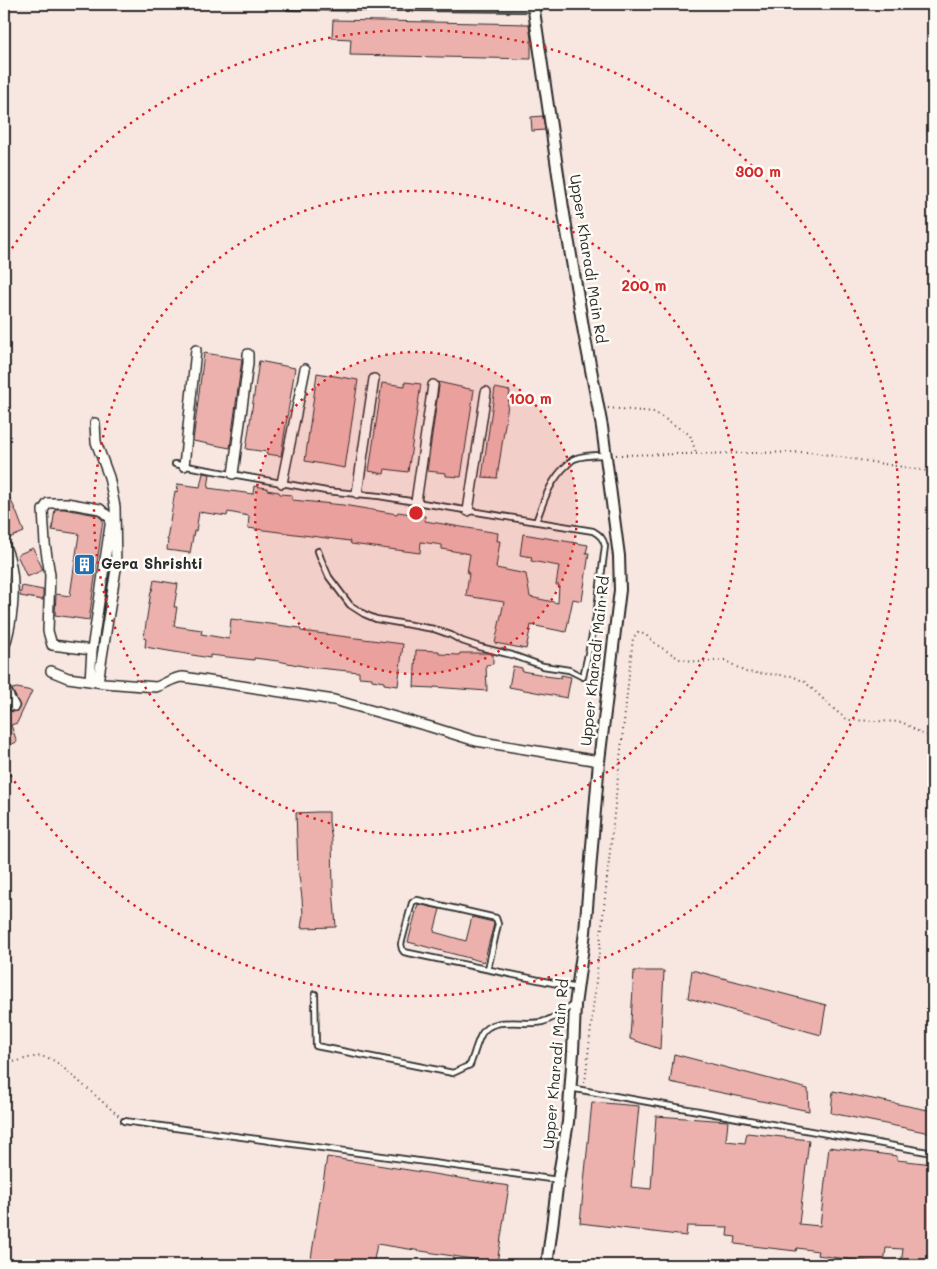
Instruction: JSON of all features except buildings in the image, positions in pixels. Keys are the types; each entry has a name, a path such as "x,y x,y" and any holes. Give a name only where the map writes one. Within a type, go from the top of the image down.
{"street":[{"name":"Upper Kharadi Main Rd","path":"533,6 563,208 606,455 619,556 620,590 599,761 585,932 575,1005 568,1122 547,1265"},
{"path":"179,465 196,350"},
{"path":"233,474 248,354"},
{"path":"282,483 305,369"},
{"path":"356,493 374,379"},
{"path":"416,502 433,385"},
{"path":"468,511 486,392"},
{"path":"94,681 116,569 115,507 110,477 96,442 95,423"},
{"path":"92,650 52,646 48,631 50,575 42,510 48,503 66,503 100,509 111,519 92,650 94,681"},
{"path":"4,544 12,567 13,595 9,632 4,648"},
{"path":"51,671 68,678 156,687 175,678 183,677 334,700 431,726 476,741 599,761"},
{"path":"4,688 14,706"}],"lane":[{"path":"289,7 533,6"},
{"path":"536,522 546,494 562,469 573,459 606,455"},
{"path":"179,465 326,491 356,493 593,531 603,538 605,546 596,617 583,677 570,670 543,666 512,654 480,647 434,629 376,619 364,614 350,605 329,577 318,551"},
{"path":"488,969 498,924 496,918 416,900 412,903 401,944 404,952 577,988"},
{"path":"315,994 316,1046 453,1072 470,1065 481,1034 494,1024 549,1020 575,1005"},
{"path":"570,1088 933,1153"},
{"path":"124,1121 558,1180"}],"path":[{"path":"598,408 654,412 690,435 696,454"},
{"path":"606,455 810,452 933,472"},
{"path":"585,1091 633,638 638,632 646,635 657,645 680,659 699,662 725,660 745,672 792,676 806,682 848,720 902,722 921,734 933,738"},
{"path":"4,1063 32,1057 49,1058 59,1064 124,1121"}],"place":[{"name":"Gera Shrishti","path":"85,564"}]}
